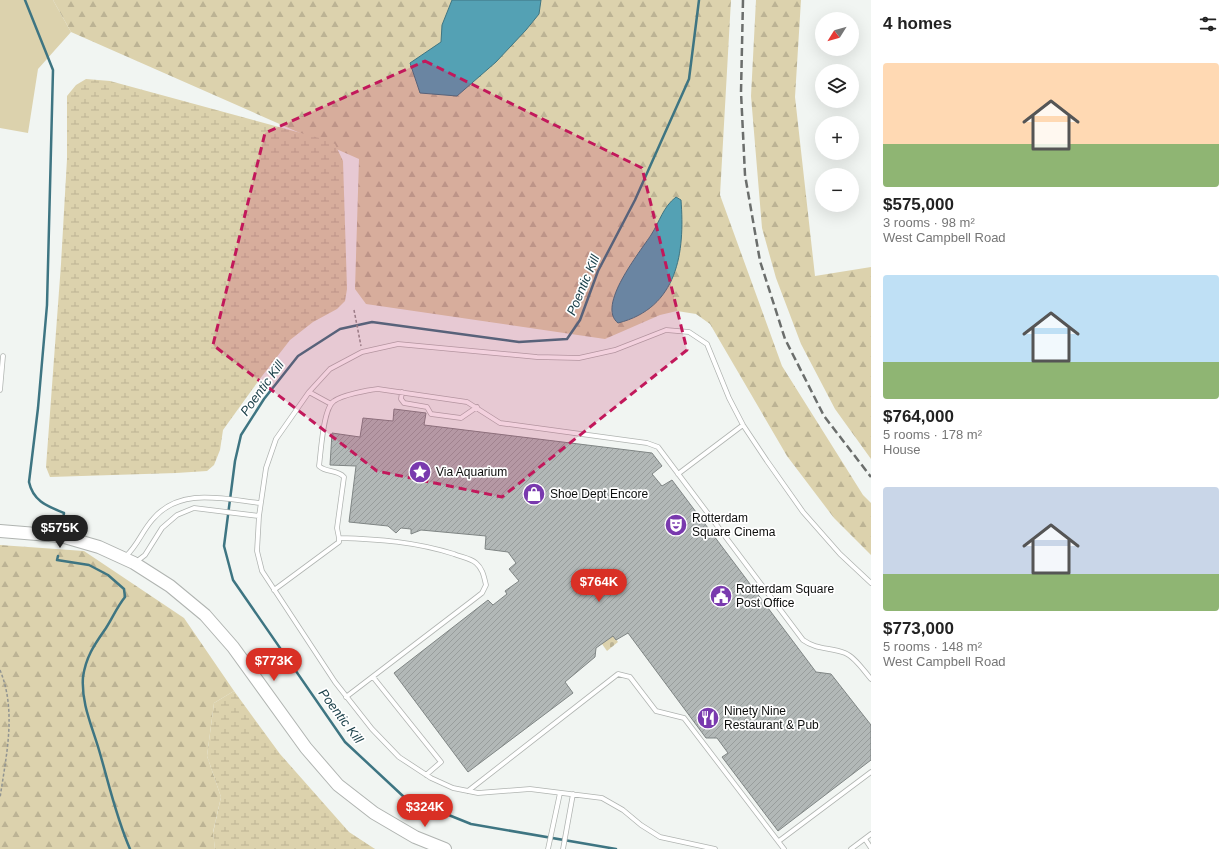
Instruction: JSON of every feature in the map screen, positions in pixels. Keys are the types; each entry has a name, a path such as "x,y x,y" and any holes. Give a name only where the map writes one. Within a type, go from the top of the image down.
{"main road":[{"path":"0,531 61,536 99,547 129,561 170,586 205,615 233,647 306,748 338,785 374,813 415,838 445,849"}],"lane":[{"path":"715,849 660,837 641,825 623,810 602,798 530,789 478,793 453,788 426,775 399,757 372,729 346,697 262,571 257,551 260,503 266,468 276,439 309,392 330,369 362,352 398,344 537,357 579,358 615,350 666,330 689,332 707,344 743,425 803,512 840,554 871,583"},
{"path":"0,390 3,356"},
{"path":"274,590 338,542 339,538 337,528 344,477 340,473 323,470 319,466 327,410 331,404 334,401 369,390 402,392 460,400 477,407 492,419 500,423 647,443 658,448 803,640 813,647 845,653 854,660 871,679"},
{"path":"309,392 331,404"},
{"path":"402,392 401,399 404,403 426,407 431,414 461,418 477,407"},
{"path":"678,474 743,425"},
{"path":"129,561 152,520 168,505 187,498 260,503"},
{"path":"129,561 145,555 162,528 177,516 194,508 259,516"},
{"path":"339,538 406,542 436,548 469,559 476,564 483,575 486,585 482,593 346,697"},
{"path":"468,791 618,674 630,677 656,711 684,718 784,849"},
{"path":"373,677 441,762 426,775"},
{"path":"779,841 871,772"},
{"path":"548,849 560,793"},
{"path":"563,849 573,794"},
{"path":"851,849 871,834"},
{"path":"865,839 871,848"}],"path":[{"path":"354,310 360,343"},
{"path":"0,670 7,688 9,702 8,744 0,798"}],"highlighted area":[{"path":"425,61 642,168 687,350 502,497 377,471 213,345 265,133"}],"green space":[{"path":"0,0 53,0 71,32 38,69 28,133 0,128"},
{"path":"53,0 731,0 720,195 782,366 863,495 871,503 871,555 834,518 787,456 710,324 696,314 677,311 660,315 605,339 366,304 355,289 359,159 71,32"},
{"path":"756,0 801,0 795,97 815,276 871,267 871,459 835,409 801,344 776,278 762,228 751,96"},
{"path":"86,79 110,81 323,139 335,144 343,161 347,289 345,301 337,309 313,322 290,340 223,430 220,450 214,465 207,471 50,477 46,467 67,159 67,96 76,85"},
{"path":"0,545 84,551 184,618 234,691 214,703 207,756 221,797 213,832 215,849 0,849"},
{"path":"612,634 618,642 607,651 602,644"},
{"path":"234,691 280,754 349,832 375,849 215,849 213,833 221,797 207,756 214,703"}],"water":[{"path":"452,0 541,0 539,14 526,30 496,62 457,96 420,93 410,63 441,42 442,25"},
{"path":"676,197 681,200 682,220 679,258 674,275 665,291 654,305 638,316 618,323 613,315 612,304 616,292 622,279 651,235 668,205"}],"building":[{"path":"394,409 426,413 424,425 652,453 662,466 652,474 662,486 672,480 816,672 831,674 871,725 871,760 778,831 722,757 728,753 717,738 706,738 628,633 616,640 613,636 596,648 595,657 565,682 573,693 468,772 394,673 488,600 493,605 507,594 505,591 519,581 509,569 516,563 508,552 485,549 486,536 421,530 411,534 411,529 401,528 396,533 388,526 349,522 356,466 330,465 332,433 360,437 363,418 393,421"}],"waterway":[{"path":"25,0 53,70 47,305 38,408 29,482 37,498 47,505 64,513 63,519"},
{"name":"Poentic Kill","path":"616,849 471,824 404,797 345,742 233,580 224,546 235,461 241,435 264,399 298,356 340,329 372,322 519,342 567,339 580,320 598,271 635,200 689,79 699,0"},
{"path":"58,556 57,560 89,565 108,575 124,589 125,597 95,645 86,663 83,677 83,687 85,705 117,813 130,849"}],"railway":[{"path":"743,0 741,92 745,175 760,261 785,339 824,416 871,477"}],"place":[{"name":"Via Aquarium","path":"420,472"},
{"name":"Shoe Dept Encore","path":"534,494"},
{"name":"Rotterdam Square Cinema","path":"676,525"},
{"name":"Rotterdam Square Post Office","path":"721,596"},
{"name":"Ninety Nine Restaurant & Pub","path":"708,718"}]}
